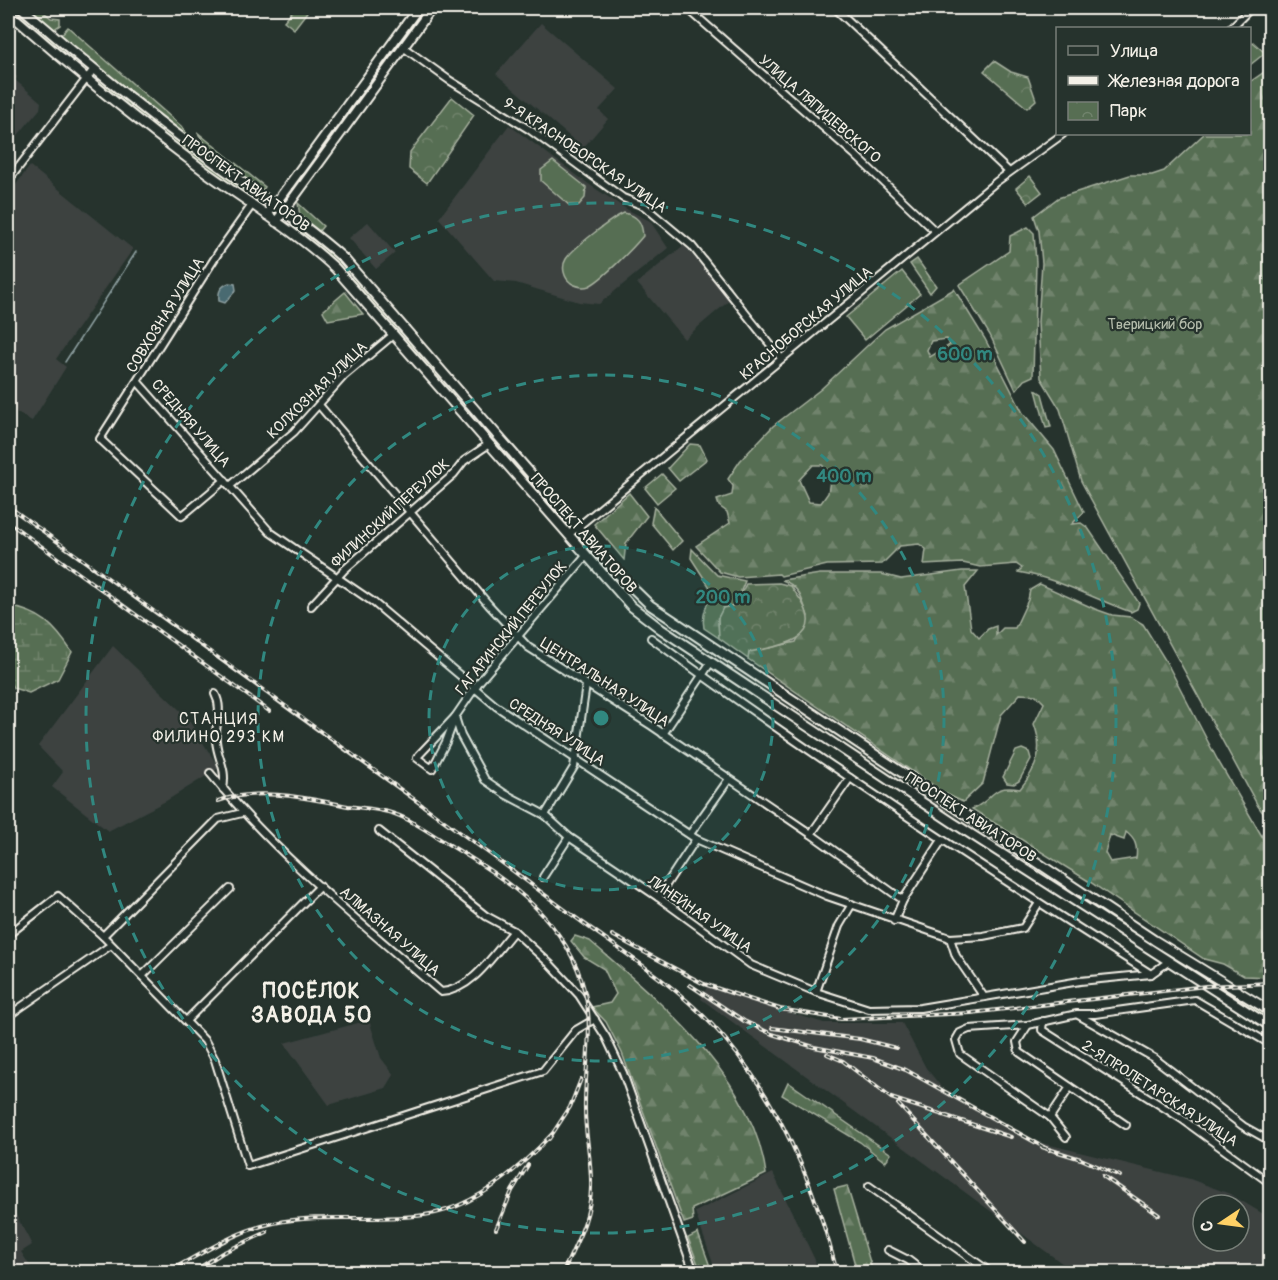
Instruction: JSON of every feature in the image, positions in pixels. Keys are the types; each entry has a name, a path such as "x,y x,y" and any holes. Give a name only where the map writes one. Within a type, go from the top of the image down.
{"main road":[{"name":"ПРОСПЕКТ АВИАТОРОВ","path":"22,8 94,69 344,259 618,574 666,618 1154,940 1270,1011"},
{"path":"276,222 432,8"},
{"path":"267,215 414,9"},
{"name":"ПРОСПЕКТ АВИАТОРОВ","path":"8,12 86,80 310,246 335,268 631,606 711,662 1168,962 1270,1026"}],"street":[{"name":"УЛИЦА ЛЯПИДЕВСКОГО","path":"687,8 854,154 935,231"},
{"path":"835,8 1009,172"},
{"path":"1233,27 1251,8"},
{"name":"9-Я КРАСНОБОРСКАЯ УЛИЦА","path":"403,47 448,80 530,130 623,198 644,206 692,246 782,358"},
{"path":"8,181 94,69"},
{"name":"КРАСНОБОРСКАЯ УЛИЦА","path":"568,535 935,231 1009,172 1062,135"},
{"name":"СОВХОЗНАЯ УЛИЦА","path":"225,480 182,516 100,439 219,250 252,205"},
{"name":"КОЛХОЗНАЯ УЛИЦА","path":"230,486 294,432 344,376 393,334"},
{"name":"СРЕДНЯЯ УЛИЦА","path":"138,382 267,530 372,602 496,706 693,837 894,921 950,938 983,936 1023,928 1039,903"},
{"name":"ЦЕНТРАЛЬНАЯ УЛИЦА","path":"320,405 516,637 549,662 663,734 811,834 903,900"},
{"name":"ФИЛИНСКИЙ ПЕРЕУЛОК","path":"311,606 336,578 454,474 464,461 489,444"},
{"name":"ГАГАРИНСКИЙ ПЕРЕУЛОК","path":"455,717 447,742 432,768 417,758 428,743 455,717 474,688 586,556"},
{"path":"608,582 618,574"},
{"path":"651,638 702,676 942,840 1151,974"},
{"path":"663,734 711,662"},
{"path":"545,815 567,781 576,759 586,685"},
{"path":"215,694 220,703 216,741 226,773 223,789"},
{"name":"ЛИНЕЙНАЯ УЛИЦА","path":"455,717 460,736 485,780 505,794 545,815 569,837 658,897 751,965 816,992 869,1009 920,1008 1080,981 1151,974 1168,962"},
{"name":"АЛМАЗНАЯ УЛИЦА","path":"210,773 242,813 362,925 441,992 456,989 472,977 514,931"},
{"path":"811,834 850,778"},
{"path":"658,897 729,779"},
{"path":"103,936 218,819 242,813"},
{"path":"379,831 486,916 514,931 566,980 595,1019 623,1073 694,1272"},
{"path":"543,877 569,837"},
{"path":"894,921 903,900 942,840"},
{"path":"187,1020 320,886"},
{"path":"142,976 230,889"},
{"path":"8,935 58,896 103,936 205,1041 212,1053 248,1166 543,1071 576,1030 595,1019"},
{"path":"816,992 839,926 852,904"},
{"path":"950,938 956,956 984,997"},
{"path":"8,1016 111,945"},
{"path":"1065,1137 1050,1117 960,1054 956,1040 963,1030 1028,1025 1077,1014 1095,1014 1195,1000 1270,1044"},
{"path":"1077,1014 1154,1058 1243,1126 1270,1141"},
{"name":"2-Я ПРОЛЕТАРСКАЯ УЛИЦА","path":"1043,1021 1042,1030 1182,1119 1270,1183"},
{"path":"1028,1025 1017,1042 1019,1052 1126,1125"},
{"path":"1050,1117 1070,1087"},
{"path":"869,1186 929,1231 990,1272"},
{"path":"888,1250 908,1260 924,1272"}],"shaded area":[{"path":"541,23 618,89 599,110 608,119 583,148 496,74"},
{"path":"8,69 17,77 15,80 41,102 40,109 8,147"},
{"path":"509,125 590,185 628,210 650,221 668,248 599,304 579,302 516,283 494,281 439,218"},
{"path":"30,166 133,249 56,359 66,367 32,421 17,413 8,395 8,195"},
{"path":"368,222 395,253 376,269 349,238"},
{"path":"684,245 730,300 684,339 637,283"},
{"path":"113,646 186,716 219,768 166,801 108,831 52,787 63,772 38,746"},
{"path":"707,987 824,1023 902,1023 926,1068 943,1089 1038,1142 1190,1179 1227,1193 1191,1193 1191,1253 1251,1253 1251,1207 1270,1218 1270,1272 1074,1272 701,999"},
{"path":"369,1020 381,1058 394,1075 386,1088 329,1105 284,1043"},
{"path":"773,1173 815,1260 818,1272 716,1272 695,1212"},
{"path":"15,1213 32,1245 21,1252 34,1272 8,1272 8,1217"}],"green space":[{"path":"8,8 15,8 87,68 83,72"},
{"path":"28,8 39,8 51,18 60,19 60,25 54,29 50,27"},
{"path":"295,8 302,8 307,12 294,29 284,21"},
{"path":"423,8 426,8 293,191 291,189"},
{"path":"68,27 181,126 190,138 60,36"},
{"path":"1253,42 1265,53 1251,64 1251,44"},
{"path":"994,61 1011,72 1028,77 1036,100 1027,108 984,71"},
{"name":"Тверицкий бор","path":"1270,62 1270,822 1258,806 1081,481 1060,409 1041,378 1038,322 1042,263 1039,231 1034,216 1058,198 1130,175 1152,175 1164,171 1203,135 1251,135 1251,81 1267,70"},
{"path":"99,79 263,203 261,205 186,153 96,82"},
{"path":"452,97 474,115 427,183 409,169 410,152"},
{"path":"197,132 265,187 262,191 215,157"},
{"path":"553,161 586,187 585,198 579,205 569,205 541,181 541,170"},
{"path":"1030,176 1042,192 1028,203 1016,188"},
{"path":"298,203 323,226 319,231 300,216"},
{"path":"624,213 638,220 643,236 618,263 595,283 584,287 571,283 564,272 566,259 593,234"},
{"path":"295,226 335,257 350,273 348,275 319,247 293,229"},
{"path":"1028,227 1034,233 1036,263 1033,376 1024,380 1016,390 990,335 959,285 1009,251 1010,236"},
{"path":"917,259 936,286 930,293 910,264"},
{"path":"902,271 920,294 865,340 846,317"},
{"path":"354,276 571,528 569,530 351,278"},
{"path":"954,289 985,339 1023,413 1054,450 1084,512 1072,524 1081,523 1088,528 1139,603 1137,609 1131,612 1061,584 1018,572 1022,568 1016,564 980,567 963,563 924,565 926,549 919,544 900,546 882,564 827,565 781,576 779,574 738,577 720,572 696,546 730,523 727,512 719,506 717,500 732,495 733,486 728,479 740,461 773,426 821,389 885,329","holes":["947,339 950,345 930,357 927,350 931,341","813,465 822,465 831,474 828,493 821,503 809,502 799,480"]},
{"path":"345,292 363,314 328,320 323,311"},
{"path":"1036,390 1042,394 1051,427 1046,428"},
{"path":"690,444 700,445 707,459 679,481 668,468"},
{"path":"662,474 675,488 657,503 645,488"},
{"path":"629,493 647,516 626,543 624,560 594,524"},
{"path":"654,507 682,541 673,550 651,523"},
{"path":"577,533 608,570 605,573 574,536"},
{"path":"692,549 717,575 745,581 735,605 723,609 718,618 719,638 704,628 704,613 711,589 691,558"},
{"path":"978,571 965,587 971,629 979,638 988,629 996,626 996,635 1003,628 1015,628 1028,600 1030,590 1040,584 1095,609 1112,615 1131,617 1143,624 1167,663 1217,759 1270,850 1270,977 1244,976 1223,964 1204,959 1090,882 972,809 998,790 1020,789 1031,774 1038,750 1034,724 1044,703 1036,695 1020,694 1001,715 983,783 963,802 944,793 748,659 749,652 796,642 808,616 797,590 782,580 820,574 881,574 901,579","holes":["1126,832 1136,846 1136,858 1110,862 1105,853 1110,835 1124,840"]},
{"path":"779,583 791,586 801,601 808,618 807,628 793,641 749,652 748,659 719,638 718,618 723,608 735,605 746,584"},
{"path":"8,606 29,612 46,621 72,652 58,679 29,693 13,688 8,678"},
{"path":"1022,749 1029,752 1031,759 1019,781 1014,784 1007,783 1003,777 1016,751"},
{"path":"575,936 590,941 673,1015 699,1043 723,1073 743,1105 758,1138 766,1174 692,1209 693,1220 684,1223 622,1053 606,1022 592,1007 610,1003 616,994 604,969 584,957 571,941"},
{"path":"1215,988 1221,988 1270,1017 1270,1022"},
{"path":"788,1082 891,1154 885,1162 860,1142 782,1095"},
{"path":"847,1186 873,1272 857,1272 834,1189"},
{"path":"698,1233 712,1272 701,1272 688,1238"}],"water":[{"path":"229,283 235,284 236,290 225,303 219,301 220,290"}],"waterway":[{"path":"65,362 136,252"}],"railway":[{"path":"8,506 496,858 641,964 694,1007 725,1039 745,1065 780,1120 819,1210 837,1272"},
{"path":"8,522 269,711"},
{"path":"218,801 250,795 283,795 396,814 492,872 533,905 550,923 565,944 577,967 585,993 589,1022 585,1110 590,1198 582,1231 563,1272"},
{"path":"612,935 704,984 780,1009 841,1019 971,1013 1206,986 1270,983"},
{"path":"690,985 744,1021 772,1034 814,1047 873,1058 906,1070 1049,1150"},
{"path":"772,1028 860,1039 896,1048"},
{"path":"827,1054 843,1061 891,1098 1011,1137"},
{"path":"549,1139 570,1107 581,1079"},
{"path":"898,1104 1025,1242"},
{"path":"167,1272 232,1237 274,1223 311,1219 405,1217 424,1215 460,1205 510,1173 552,1134"},
{"path":"1042,1147 1081,1159 1120,1176"},
{"path":"496,1229 512,1191 528,1165"},
{"path":"1103,1176 1159,1215"},
{"path":"193,1272 222,1253 267,1232"}],"district":[{"name":"СТАНЦИЯ ФИЛИНО 293 КМ","path":"219,727"},
{"name":"ПОСЁЛОК ЗАВОДА 50","path":"312,1003"}]}
